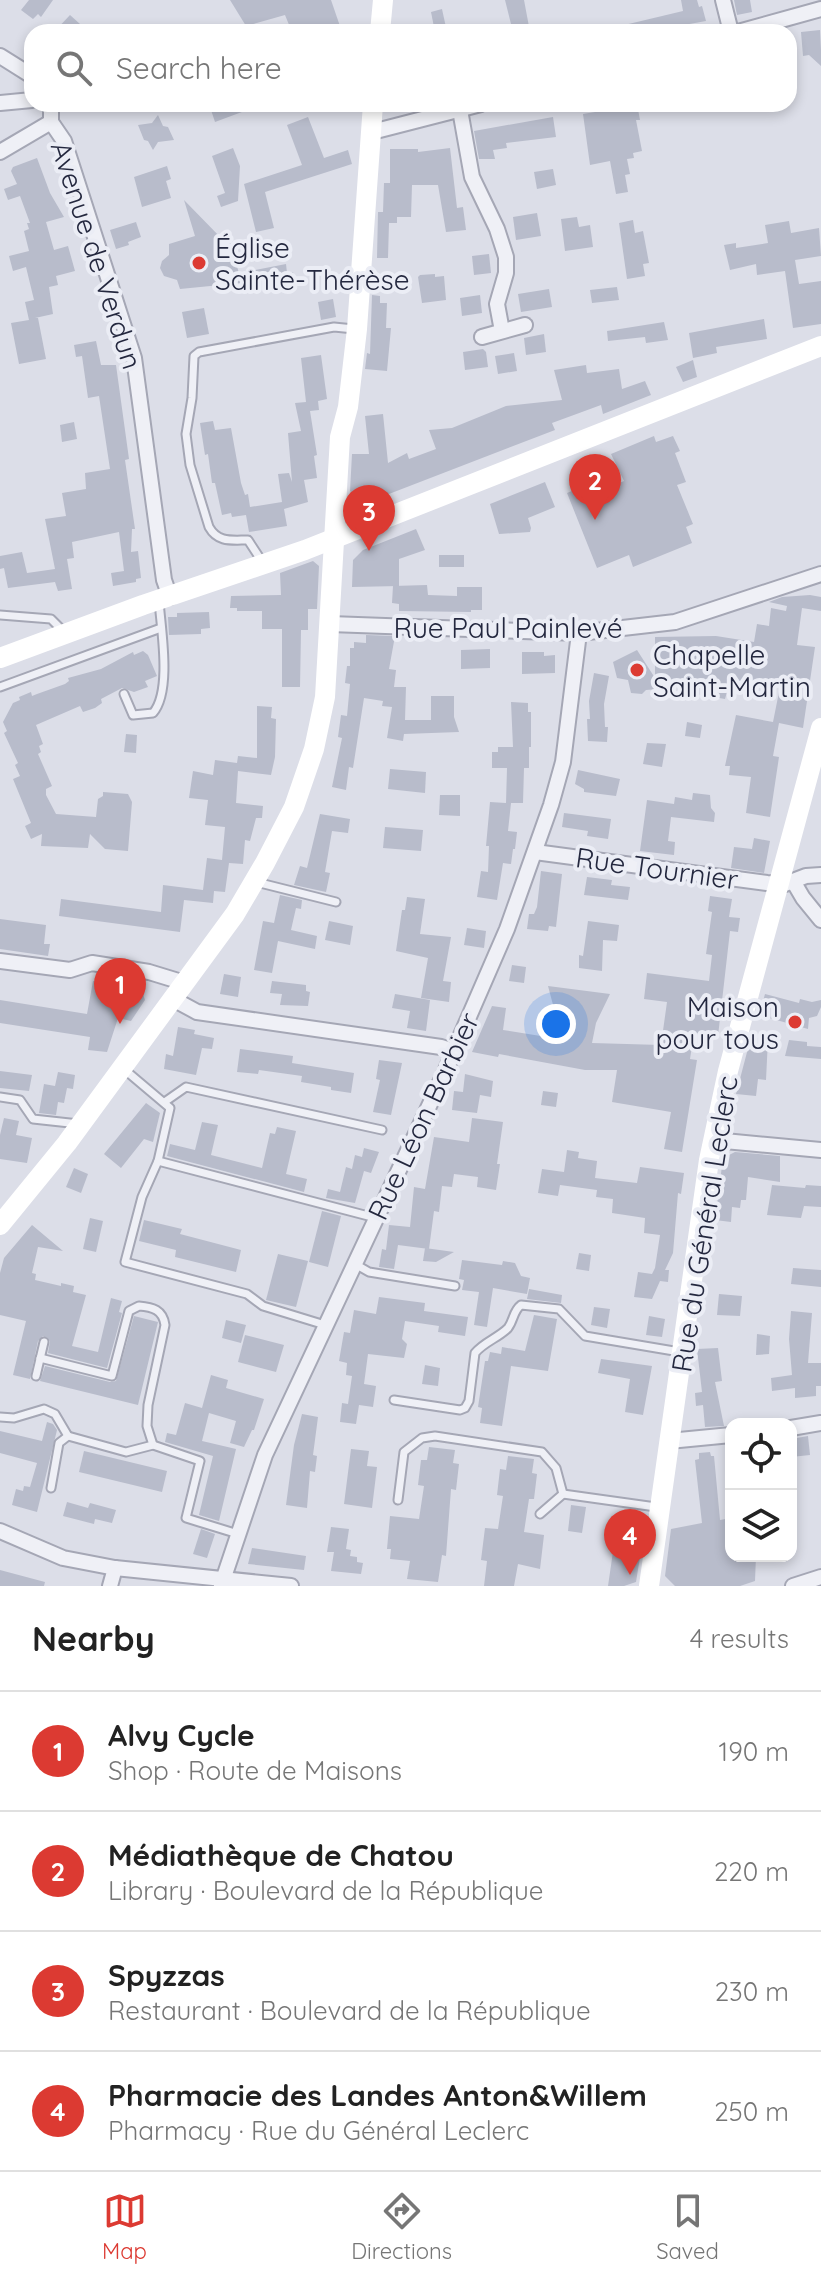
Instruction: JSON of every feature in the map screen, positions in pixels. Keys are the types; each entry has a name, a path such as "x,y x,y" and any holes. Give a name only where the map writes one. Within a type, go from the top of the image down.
{"street":[{"path":"381,24 383,0"},
{"path":"723,0 729,24"},
{"path":"767,24 821,9"},
{"path":"0,56 24,71"},
{"path":"0,103 24,101"},
{"name":"Avenue de Verdun","path":"51,112 51,122 64,141 134,358 164,580 158,600"},
{"path":"0,1225 81,1124 235,914 294,807 314,749 325,697 340,437 348,407 357,329 373,112"},
{"path":"372,132 452,112"},
{"path":"460,112 472,177 497,229 506,257 506,273 497,304 502,331"},
{"path":"0,152 51,122"},
{"path":"482,337 525,325"},
{"path":"0,658 334,538 821,346"},
{"name":"Rue Paul Painlevé","path":"330,624 579,633 675,622 821,574"},
{"name":"Rue Léon Barbier","path":"222,1582 265,1455 507,929 563,762 579,633"},
{"name":"Rue du Général Leclerc","path":"649,1586 714,1140 728,1071 786,882 821,728"},
{"name":"Rue Tournier","path":"535,852 786,882 821,875"},
{"path":"786,882 821,920"},
{"path":"0,961 70,970 92,963 149,972 179,991 197,1012 453,1051"},
{"path":"714,1140 821,1150"},
{"path":"797,1427 821,1423"},
{"path":"669,1441 725,1436"},
{"path":"0,1531 63,1558 115,1568 222,1582 291,1586"},
{"path":"110,1586 115,1568"},
{"path":"793,1586 821,1577"}],"lane":[{"path":"264,564 248,540 222,540 213,535 209,527 190,465 186,434 194,356 199,352 334,327 357,329"},
{"path":"124,694 133,715 153,713 160,704 164,683 158,600"},
{"path":"0,615 51,619 66,634"},
{"path":"0,687 161,628"},
{"path":"254,882 336,902"},
{"path":"123,1068 166,1101 170,1108 158,1161 142,1197 125,1262 247,1294 263,1306 326,1326"},
{"path":"166,1101 186,1087 382,1130"},
{"path":"0,1097 20,1100 33,1119 81,1124"},
{"path":"158,1161 376,1218"},
{"path":"355,1264 369,1272 455,1286"},
{"path":"394,1400 460,1410 465,1408 475,1353 506,1330 515,1310 521,1305 559,1309 585,1336 682,1352"},
{"path":"40,1358 112,1376 129,1311 139,1306 158,1310 164,1317 165,1325 148,1405 147,1426 153,1445"},
{"path":"36,1376 44,1342"},
{"path":"0,1417 14,1418 44,1409 55,1414 68,1436 126,1452 153,1445 200,1461 186,1518 238,1534"},
{"path":"51,1488 59,1443 68,1436"},
{"path":"398,1500 404,1452 422,1438 435,1436 542,1452 556,1468 563,1494"},
{"path":"540,1514 563,1494 661,1507"}],"building":[{"path":"29,0 53,0 41,17 38,14 33,19 21,10"},
{"path":"230,0 331,0 339,24 289,24 285,15 245,24"},
{"path":"505,0 524,0 528,24 511,24"},
{"path":"681,0 697,0 706,21 629,24 683,11"},
{"path":"734,0 750,0 752,12 737,15"},
{"path":"442,9 445,24 433,24 431,12"},
{"path":"70,15 80,24 62,24"},
{"path":"820,30 821,66 809,55 803,56 801,32"},
{"path":"212,112 242,112 215,122"},
{"path":"638,112 640,120 636,120 642,151 633,153 634,158 627,159 630,174 625,175 628,192 616,194 610,161 590,165 583,114"},
{"path":"158,115 174,140 158,142 153,150 144,140 138,125 152,123"},
{"path":"308,117 324,158 348,150 352,164 265,192 274,228 256,232 244,184 302,165 287,125"},
{"path":"553,117 556,137 506,143 507,148 493,150 495,159 479,159 474,131"},
{"path":"233,148 240,166 238,201 221,207 217,196 225,193 212,156"},
{"path":"450,148 457,208 463,207 466,230 446,232 438,185 412,185 411,217 397,217 397,223 389,223 388,258 377,258 378,212 383,212 384,183 390,183 390,149 418,149 418,152"},
{"path":"37,158 50,193 64,217 46,222 54,250 68,246 75,271 56,276 58,285 49,287 53,314 35,318 38,318 46,359 19,364 11,323 29,320 25,302 34,300 26,267 13,271 9,256 29,251 24,231 29,229 27,223 30,223 20,196 8,200 4,189 17,184 11,171 13,167"},
{"path":"167,166 171,179 166,181 171,198 142,207 134,177"},
{"path":"553,169 556,185 537,189 534,172"},
{"name":"Église Sainte-Thérèse","path":"184,200 224,241 236,241 235,260 239,273 286,264 287,273 293,272 296,285 263,291 262,281 180,289 177,280 164,276 160,268 169,255 169,244 195,236"},
{"path":"537,213 541,236 516,240 513,217"},
{"path":"577,217 579,227 590,225 593,247 565,251 561,219"},
{"path":"633,220 635,233 643,231 649,263 643,264 645,276 627,279 619,223"},
{"path":"789,221 791,233 819,228 821,256 795,260 799,284 821,281 821,324 793,328 785,271 757,275 756,264 730,270 724,245 736,243 736,248 768,243 765,225"},
{"path":"136,222 141,237 116,249 110,230"},
{"path":"489,254 491,273 474,275 472,256"},
{"path":"435,274 435,277 444,276 446,300 422,303 418,277"},
{"path":"617,287 619,300 592,303 590,290"},
{"path":"549,289 552,307 521,312 518,294"},
{"path":"372,295 380,296 380,303 387,303 386,328 391,328 387,371 365,369 367,353 370,354"},
{"path":"480,295 482,313 462,316 460,298"},
{"path":"333,299 336,317 321,320 318,302"},
{"path":"204,308 209,334 187,338 182,312"},
{"path":"764,319 767,339 716,347 717,353 693,358 689,333"},
{"path":"664,322 668,340 646,343 645,337 608,341 607,331"},
{"path":"544,334 546,352 526,355 524,338"},
{"path":"96,341 101,365 116,365 135,529 132,529 131,552 138,551 141,578 136,582 113,586 111,573 124,571 119,532 72,542 74,558 67,559 72,589 58,591 55,582 8,588 4,568 0,569 0,556 22,552 27,573 55,569 45,519 66,516 62,493 86,489 85,473 110,469 99,396 88,398 82,356 76,357 74,345"},
{"path":"483,349 488,367 465,370 463,352"},
{"path":"514,353 517,371 498,374 495,356"},
{"path":"321,355 327,399 318,401 319,410 310,411 317,478 304,480 308,502 284,509 287,526 249,532 246,515 222,515 215,483 212,483 208,454 205,455 200,423 213,421 215,430 231,428 241,483 245,495 248,494 250,507 282,502 278,474 289,473 292,482 288,433 301,431 295,403 306,402 301,358"},
{"path":"693,360 697,377 683,382 676,367"},
{"path":"586,365 587,373 619,369 622,389 645,381 651,395 603,414 601,405 552,423 555,430 363,504 350,491 352,454 369,454 365,416 383,414 388,463 407,453 409,459 436,449 429,430 452,428 506,406 562,400 554,370"},
{"path":"74,422 77,439 62,442 60,425"},
{"path":"654,436 656,442 673,436 680,451 675,453 686,482 677,485 693,524 686,527 692,543 633,567 629,555 597,568 567,493 591,483 595,493 624,481 611,454"},
{"path":"545,482 555,507 528,518 530,532 499,534 490,504"},
{"path":"416,529 425,550 399,559 399,586 352,587 353,560 363,550"},
{"path":"439,555 464,555 464,567 439,567"},
{"path":"313,561 319,566 317,609 308,609 308,630 301,630 300,687 282,687 282,629 262,629 262,611 230,608 231,596 281,595 280,573"},
{"path":"427,585 428,595 457,596 457,587 482,587 482,610 399,611 399,604 392,603 393,586"},
{"path":"782,597 821,597 821,611 802,608 797,645 815,647 803,728 779,723 773,756 779,757 770,817 746,813 751,777 729,775 730,766 725,766 736,715 773,722 780,687 752,682 750,692 728,688 725,699 696,694 697,686 631,693 628,680 617,678 613,662 637,650 655,678 655,637 716,636 754,642 757,624 769,626 771,608 786,611 787,606 769,602"},
{"path":"209,612 210,628 201,629 201,634 169,635 168,617 177,617 177,613"},
{"path":"366,635 395,636 389,669 396,670 394,687 406,687 405,720 431,720 431,696 454,696 454,717 459,732 404,734 403,741 387,738 392,707 382,706 383,701 364,698 353,768 349,767 346,790 332,787 342,738 338,737 341,715 347,716 350,684 345,683 347,666 350,666 350,648 354,648 354,642 366,643"},
{"path":"490,649 490,668 461,669 461,650"},
{"path":"143,651 148,655 157,676 145,681 148,687 134,692 122,688 101,699 102,703 95,708 83,712 80,706 36,725 43,744 39,746 41,752 38,754 52,786 46,789 46,795 56,814 96,817 98,799 103,792 128,794 132,802 128,851 105,849 90,834 88,848 41,846 42,834 31,839 25,826 31,823 13,779 20,776 15,765 18,763 4,733 7,731 3,722 13,703 20,700 19,697 31,692 32,696 65,684 68,678 101,669 133,652 134,655"},
{"path":"522,652 555,655 555,673 522,674"},
{"path":"594,673 609,676 604,704 607,742 588,741 587,719 590,719 589,701"},
{"path":"511,702 528,703 531,747 529,768 524,768 523,803 511,803 508,831 517,832 515,849 511,864 503,863 497,900 477,897 481,871 488,872 489,846 486,846 490,802 506,803 507,768 492,768 492,752 498,752 498,747 513,747"},
{"path":"257,706 272,707 271,718 276,719 275,757 271,775 238,771 236,803 263,806 262,818 256,818 250,841 245,840 243,864 229,863 225,892 214,891 213,903 184,900 180,932 59,916 61,899 161,912 163,885 203,890 207,858 222,860 225,827 205,825 208,800 189,798 193,771 213,775 215,760 237,763 238,756 257,758"},
{"path":"687,722 702,725 700,738 685,736"},
{"path":"126,734 137,735 136,753 124,752"},
{"path":"647,743 666,744 662,767 643,764"},
{"path":"390,769 426,772 425,793 388,789"},
{"path":"578,770 620,779 616,796 584,792 575,784"},
{"path":"693,793 710,795 714,822 671,817 668,841 675,842 674,855 640,851 647,800 674,804 675,797 692,800"},
{"path":"440,795 460,795 460,816 439,815"},
{"path":"564,813 611,819 608,839 587,836 588,831 562,827"},
{"path":"320,814 350,819 348,833 332,831 325,872 330,873 326,892 294,885 300,866 307,868"},
{"path":"385,827 423,830 421,851 383,848"},
{"path":"754,838 770,841 764,873 731,868 734,847 752,849"},
{"path":"541,871 562,874 556,927 549,926 548,931 527,929 529,914 534,914 537,907"},
{"path":"587,877 612,880 611,885 630,887 628,900 584,895"},
{"path":"280,895 302,900 301,909 296,908 291,930 317,936 315,949 278,941 272,973 254,970 263,921 274,923"},
{"path":"710,896 732,899 729,917 740,918 738,932 730,931 718,1036 694,1033 690,1059 697,1060 682,1152 664,1149 671,1112 612,1102 617,1070 585,1070 472,1052 492,1006 506,1008 503,1030 553,1038 556,1016 548,986 610,994 596,1023 592,1043 661,1045 667,1002 644,999 647,973 709,981 712,955 706,954 712,912 708,911"},
{"path":"407,897 425,899 420,934 451,937 443,981 451,982 449,1002 421,998 428,958 396,951"},
{"path":"0,919 46,925 44,944 50,944 48,956 0,949"},
{"path":"329,921 353,926 350,945 325,940"},
{"path":"588,921 619,925 617,941 603,940 602,971 579,968 579,955 583,956"},
{"path":"467,928 486,931 484,948 464,945"},
{"path":"512,965 526,967 524,983 509,981"},
{"path":"224,974 241,977 238,997 220,994"},
{"path":"93,981 141,988 145,1000 131,1021 118,1018 107,1052 88,1050 90,1037 0,1023 0,1000 87,1014"},
{"path":"272,981 306,985 306,991 310,992 308,1006 280,1005 282,994 270,993"},
{"path":"395,994 430,1000 426,1031 407,1028 410,1011 392,1008"},
{"name":"Maison pour tous","path":"765,994 799,1003 800,999 812,1002 821,1000 821,1007 817,1016 809,1018 808,1029 759,1015"},
{"path":"178,1027 214,1038 212,1049 202,1048 196,1075 164,1069 166,1054 173,1056"},
{"path":"751,1037 768,1039 766,1080 758,1079 756,1096 736,1094"},
{"path":"789,1040 821,1047 821,1059 785,1056"},
{"path":"240,1049 293,1056 292,1063 354,1073 351,1093 301,1082 302,1076 259,1070 258,1074 237,1072"},
{"path":"379,1060 402,1063 391,1115 373,1112 380,1080 376,1079"},
{"path":"0,1071 32,1075 29,1091 0,1088"},
{"path":"58,1072 75,1075 73,1089 67,1088 64,1103 58,1102 56,1115 39,1113 44,1084 55,1086"},
{"path":"465,1074 493,1081 491,1097 480,1095 477,1113 452,1110 454,1091 463,1092"},
{"path":"543,1091 558,1093 556,1107 541,1105"},
{"path":"146,1103 160,1113 153,1142 144,1139 121,1168 104,1154"},
{"path":"4,1118 19,1121 16,1135 32,1138 27,1163 0,1159"},
{"path":"472,1118 503,1122 496,1190 477,1187 478,1177 454,1174 452,1187 442,1186 439,1212 434,1211 429,1249 398,1245 394,1269 379,1267 382,1249 386,1250 389,1225 410,1227 414,1187 425,1189 434,1137 469,1142"},
{"path":"202,1122 218,1125 211,1155 262,1168 270,1133 275,1134 277,1127 296,1131 286,1174 307,1179 304,1192 167,1156 170,1144 195,1150"},
{"path":"364,1148 379,1152 371,1173 364,1171 355,1203 326,1198 328,1189 340,1192 346,1167 352,1169 355,1155 362,1157"},
{"path":"567,1150 579,1152 578,1158 597,1161 595,1178 637,1183 640,1167 684,1173 681,1194 678,1193 673,1253 665,1270 669,1270 668,1282 660,1281 652,1299 634,1297 638,1272 652,1274 655,1268 660,1235 644,1233 645,1218 612,1213 613,1199 596,1197 597,1190 560,1185 558,1196 538,1193 542,1169 564,1172"},
{"path":"735,1152 780,1156 780,1182 748,1177 746,1200 741,1200 740,1208 732,1207 731,1222 715,1220 723,1158"},
{"path":"74,1168 88,1174 81,1193 66,1187"},
{"path":"772,1185 821,1186 821,1207 804,1206 801,1218 767,1215"},
{"path":"322,1211 341,1216 328,1267 309,1262"},
{"path":"90,1218 103,1221 96,1252 83,1249"},
{"path":"144,1220 182,1229 180,1234 241,1250 236,1272 175,1257 176,1250 139,1241"},
{"path":"32,1225 63,1251 38,1247 32,1273 36,1274 35,1280 74,1286 73,1292 86,1295 72,1346 98,1352 111,1298 122,1301 119,1312 122,1313 107,1368 48,1353 50,1341 43,1336 38,1341 30,1379 13,1375 26,1321 0,1315 0,1273 4,1258"},
{"path":"425,1248 454,1252 436,1262 423,1261"},
{"path":"579,1253 591,1255 589,1271 576,1269"},
{"path":"278,1254 308,1261 296,1307 266,1300"},
{"path":"462,1260 502,1265 503,1261 515,1263 521,1276 530,1278 527,1294 493,1288 487,1327 474,1325 479,1292 462,1290 464,1280 459,1279"},
{"path":"793,1268 821,1270 821,1287 791,1284"},
{"path":"529,1289 562,1295 561,1303 527,1299"},
{"path":"719,1294 742,1296 740,1316 717,1315"},
{"path":"379,1297 425,1303 424,1311 468,1317 465,1336 438,1332 439,1326 405,1321 402,1339 407,1344 404,1358 368,1354 364,1384 376,1386 373,1407 359,1405 356,1424 340,1422 342,1403 348,1404 352,1376 346,1375 347,1363 339,1361 344,1332 350,1333 354,1310 376,1314"},
{"path":"594,1307 610,1309 607,1328 591,1325"},
{"path":"791,1311 812,1313 808,1363 821,1363 821,1386 816,1386 816,1396 795,1398 795,1388 772,1391 771,1378 792,1375 789,1339"},
{"path":"534,1315 557,1319 548,1371 511,1366 502,1426 480,1423 482,1408 478,1407 485,1361 488,1361 490,1352 501,1354 502,1347 525,1351"},
{"path":"134,1316 158,1322 138,1405 40,1381 45,1366 116,1381"},
{"path":"649,1316 665,1319 662,1337 646,1335"},
{"path":"226,1320 246,1325 241,1343 222,1338"},
{"path":"757,1334 770,1336 769,1354 756,1355"},
{"path":"245,1335 284,1345 276,1372 238,1362"},
{"path":"718,1348 722,1381 715,1382 724,1426 705,1427 703,1405 696,1406 695,1393 702,1392 697,1349"},
{"path":"601,1359 652,1366 643,1415 625,1412 630,1379 598,1373"},
{"path":"425,1365 440,1368 438,1386 422,1384"},
{"path":"211,1375 228,1380 226,1388 264,1399 254,1430 244,1447 230,1443 236,1421 209,1413 202,1441 236,1449 219,1521 199,1515 213,1456 165,1442 167,1433 176,1435 185,1403 202,1408"},
{"path":"302,1414 318,1417 313,1455 317,1456 315,1472 310,1471 307,1508 286,1505 294,1445"},
{"path":"47,1422 57,1430 37,1512 12,1505 16,1489 23,1491 24,1486 30,1487 37,1463 0,1453 0,1431 42,1441"},
{"path":"808,1436 810,1455 797,1456 797,1438"},
{"path":"429,1447 455,1450 453,1463 459,1464 456,1490 451,1489 446,1556 442,1555 438,1582 407,1579 410,1561 390,1559 391,1549 387,1549 390,1516 419,1519 424,1486 418,1485 421,1460 427,1460"},
{"path":"351,1449 369,1451 367,1466 377,1467 372,1508 344,1504"},
{"path":"84,1451 167,1471 162,1492 79,1472"},
{"path":"710,1452 714,1456 720,1520 725,1519 725,1562 756,1562 755,1581 740,1586 675,1586 665,1576 671,1529 702,1523 695,1460 699,1459 699,1453"},
{"path":"508,1456 534,1459 532,1473 537,1474 534,1499 529,1499 524,1532 544,1535 540,1569 518,1564 514,1586 484,1586 487,1561 481,1560 485,1528 498,1529 503,1496 497,1495 500,1469 506,1470"},
{"path":"67,1502 88,1508 90,1503 116,1510 112,1523 95,1519 94,1524 63,1516"},
{"path":"571,1505 586,1507 582,1533 568,1531"},
{"path":"617,1524 639,1526 637,1540 624,1549 641,1551 636,1582 608,1586"},
{"path":"331,1527 349,1529 346,1549 351,1550 350,1556 357,1557 357,1562 363,1563 361,1574 331,1571 334,1552 327,1552"},
{"path":"201,1529 215,1534 207,1558 193,1554"},
{"path":"252,1548 306,1556 304,1570 248,1564"},
{"path":"0,1570 45,1582 44,1586 0,1586"}],"place":[{"name":"Église Sainte-Thérèse","path":"199,263"},
{"name":"Médiathèque de Chatou","path":"595,520"},
{"name":"Spyzzas","path":"369,551"},
{"name":"Chapelle Saint-Martin","path":"637,670"},
{"name":"Maison pour tous","path":"795,1022"},
{"name":"Alvy Cycle","path":"120,1024"},
{"name":"Pharmacie des Landes Anton&Willem","path":"630,1575"}]}
